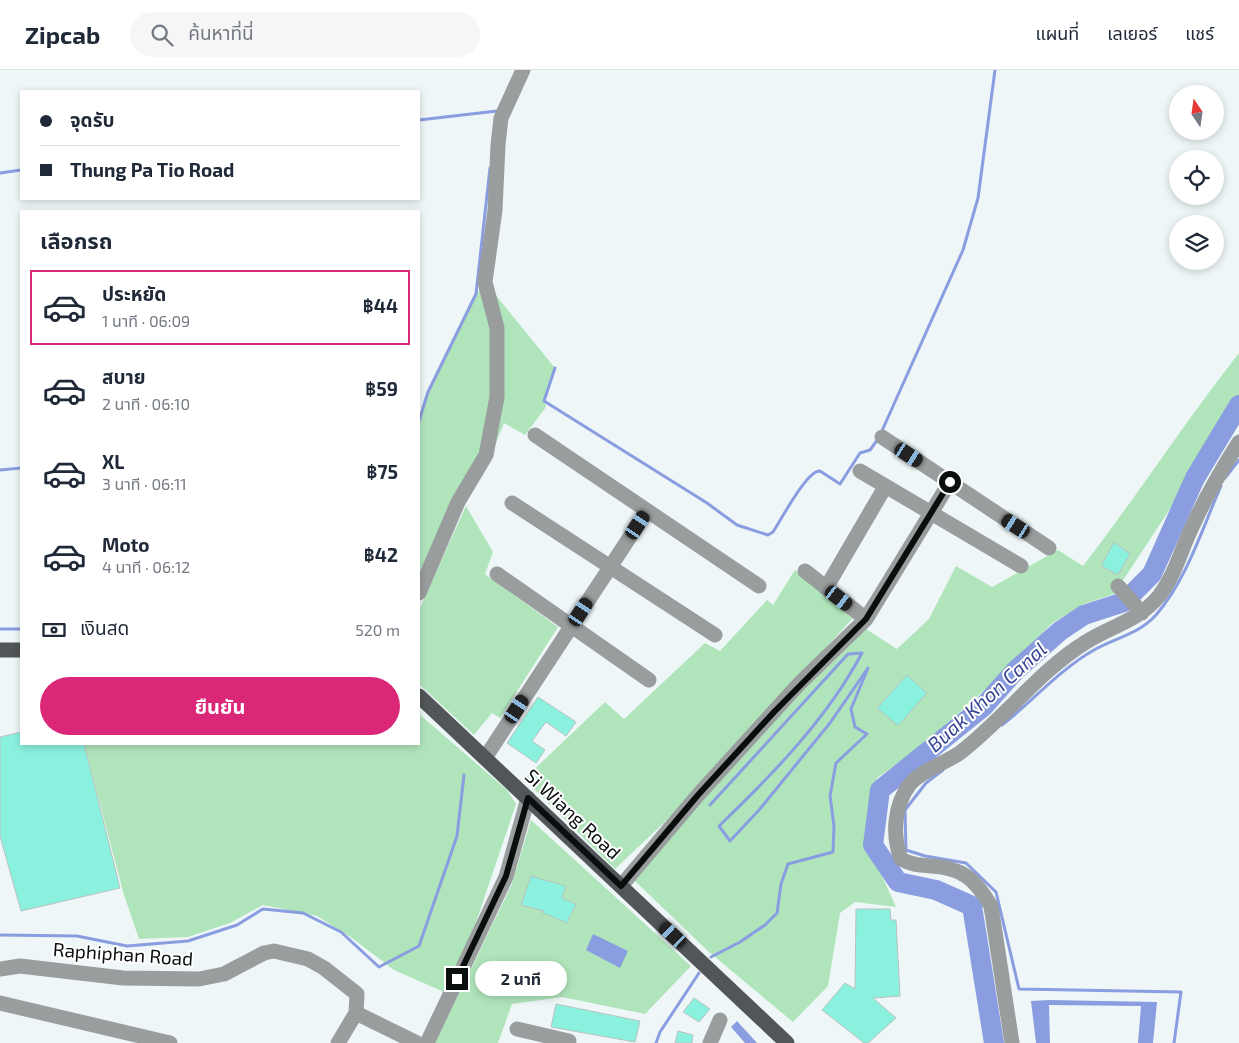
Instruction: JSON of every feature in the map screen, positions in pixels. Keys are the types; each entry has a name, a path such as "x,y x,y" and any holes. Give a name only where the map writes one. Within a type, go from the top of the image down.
{"main road":[{"path":"0,650 20,650"},
{"name":"Si Wiang Road","path":"420,697 787,1043"}],"street":[{"path":"420,591 458,502 486,455 497,397 497,328 485,282 495,210 498,145 501,118 523,70"},
{"path":"535,435 759,586"},
{"path":"882,438 1049,548"},
{"path":"1012,1043 991,906 979,886 954,868 914,865 901,859 895,844 898,810 910,783 961,752 1066,656 1087,641 1123,625 1142,613 1160,595 1178,567 1188,534 1206,495 1239,442"},
{"path":"860,472 1021,566"},
{"path":"621,886 698,795 774,712 866,619 950,482"},
{"path":"826,588 885,487"},
{"path":"512,503 715,635"},
{"path":"485,758 647,511"},
{"path":"805,571 866,619"},
{"path":"497,574 649,680"},
{"path":"1118,586 1142,613"},
{"path":"427,1043 506,876 528,798"},
{"name":"Raphiphan Road","path":"0,969 20,966 123,978 199,979 224,974 264,953 274,951 308,959 324,968 357,994 356,1013"},
{"path":"0,1004 170,1043"},
{"path":"338,1043 356,1013 417,1043"},
{"path":"710,1043 720,1020"},
{"path":"517,1029 573,1042"}],"green space":[{"path":"485,282 555,368 544,401 546,407 525,435 504,423 492,453 420,580 420,418 428,392 476,294"},
{"path":"1239,353 1239,404 1114,594 1084,604 1051,624 1019,659 923,745 877,778 864,836 896,907 855,902 840,913 828,986 793,1022 709,952 635,881 711,784 779,708 866,629 897,649 929,619 956,566 992,587 1058,550 1083,566"},
{"path":"466,506 493,552 485,574 558,627 500,718 492,713 474,735 420,685 420,608"},
{"path":"795,570 853,618 670,817 615,869 524,779 605,702 624,719 705,643 720,651 767,600 773,605"},
{"path":"420,715 507,790 516,804 468,946 444,992 394,970 352,938 317,916 263,905 230,923 188,937 139,939 124,895 84,745 420,745"},
{"path":"531,820 691,966 645,1014 562,997 512,1004 498,1043 435,1043 512,884"}],"water":[{"path":"593,934 628,951 620,968 586,950"},
{"path":"1031,1001 1157,1002 1153,1043 1138,1043 1141,1006 1049,1005 1050,1043 1036,1043"},
{"path":"737,1021 757,1043 745,1043 731,1027"}],"building":[{"path":"1114,542 1130,554 1118,575 1101,566"},
{"path":"907,675 927,693 898,726 877,708"},
{"path":"538,697 576,722 566,736 546,722 532,741 545,750 536,763 507,743"},
{"path":"20,732 20,745 84,745 120,888 21,911 0,836 0,737"},
{"path":"531,876 566,886 562,898 576,904 567,923 543,913 544,911 521,905"},
{"path":"856,909 890,909 891,920 896,920 900,996 873,998 896,1018 868,1043 864,1043 822,1010 845,983 855,989"},
{"path":"694,998 710,1009 699,1022 683,1012"},
{"path":"556,1004 640,1021 635,1042 551,1027"},
{"path":"678,1031 693,1035 692,1043 675,1043"}],"waterway":[{"path":"881,433 963,250 978,198 995,70"},
{"path":"420,120 497,111"},
{"path":"420,418 428,392 476,294 490,168"},
{"path":"0,173 20,170"},
{"path":"555,368 544,401 707,503 737,525 768,535 773,532 808,478 820,471 840,484 860,453 870,450 878,439"},
{"name":"Buak Khon Canal","path":"994,1043 972,906 936,890 898,882 873,845 880,790 983,707 1016,670 1060,631 1084,615 1124,602 1152,574 1195,478 1239,405"},
{"path":"1225,478 1239,460"},
{"path":"0,470 20,468"},
{"path":"1002,725 1081,658 1142,627 1156,615 1177,586 1221,486"},
{"path":"0,629 20,629"},
{"path":"710,805 848,654 862,653 832,701 797,745 759,787 719,826 730,841 759,810 830,723 868,668 851,709 855,727 867,734 836,763 830,796 834,826 833,852 788,864 781,884 777,913 765,925 740,942 711,957"},
{"path":"943,770 926,783 905,810 906,850 925,856 966,863 996,892 1019,989 1181,992 1174,1043"},
{"path":"0,935 77,936 127,946 188,941 237,925 263,909 303,913 341,932 379,967 419,946 457,836 464,775"},
{"path":"656,1043 660,1032 699,973"}],"route":[{"path":"457,979 506,876 528,798 621,886 698,795 799,684 866,619 950,482"}]}
